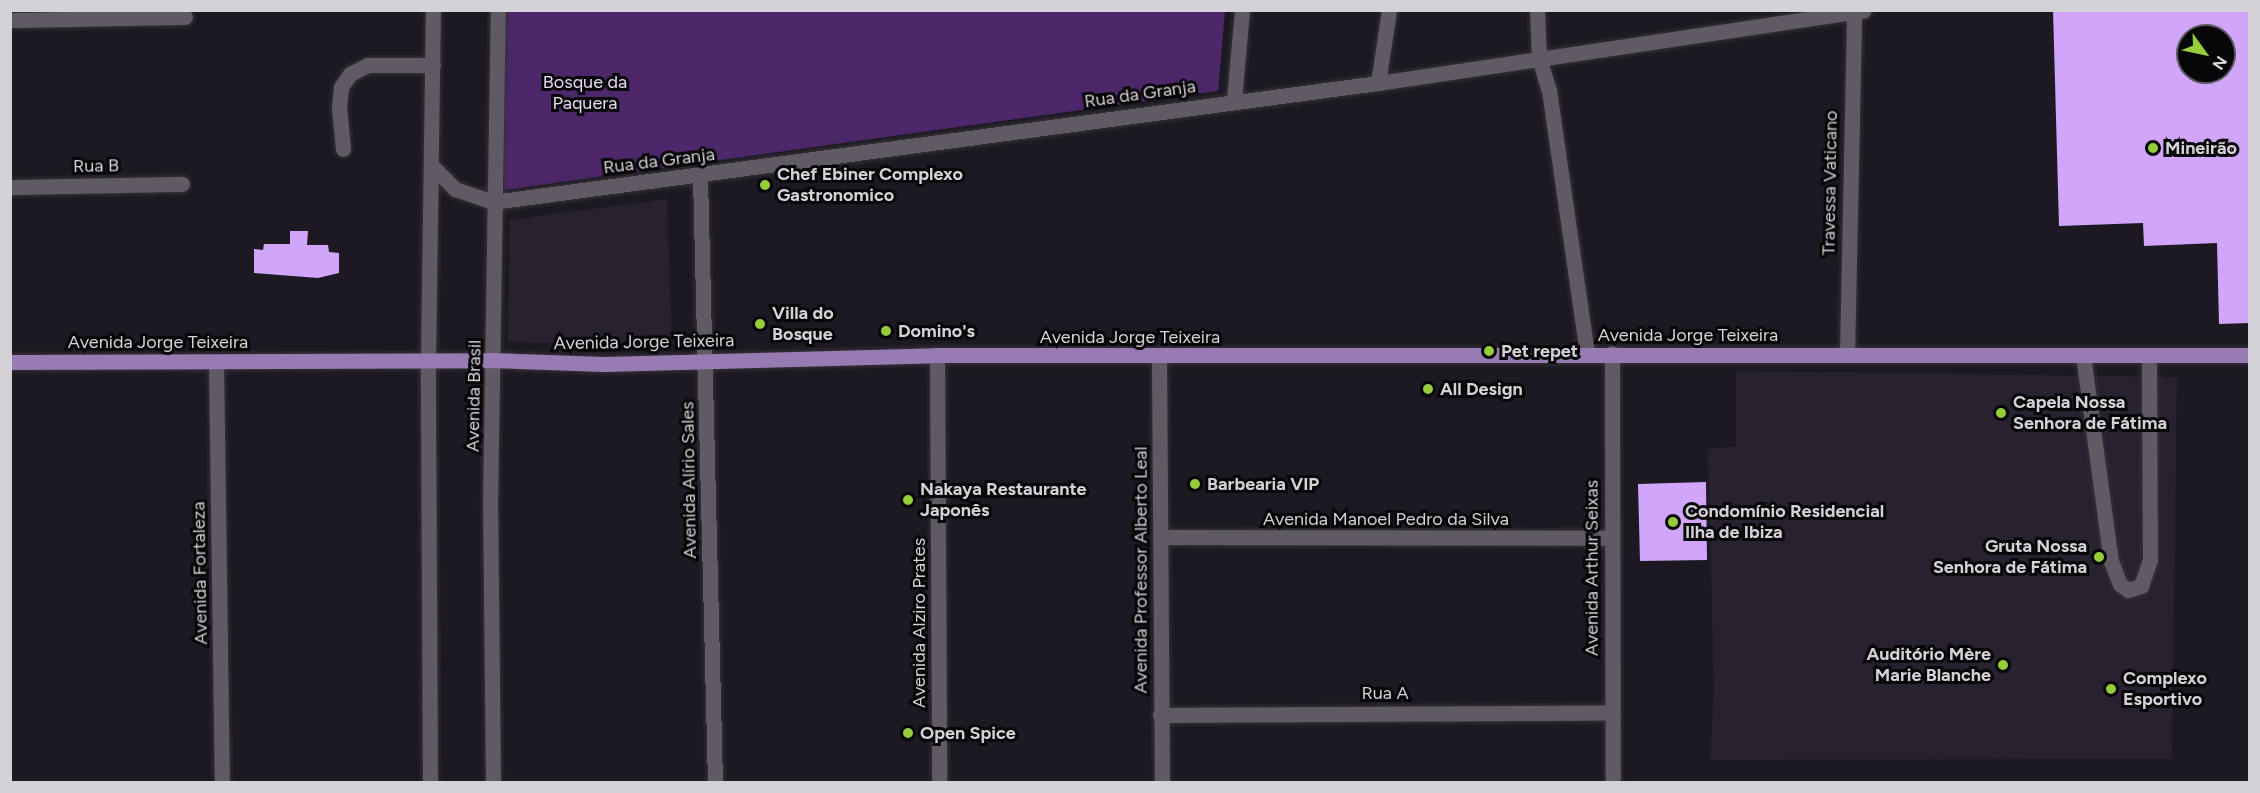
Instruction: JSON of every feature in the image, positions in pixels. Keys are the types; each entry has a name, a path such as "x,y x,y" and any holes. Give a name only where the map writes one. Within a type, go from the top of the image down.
{"main road":[{"name":"Avenida Jorge Teixeira","path":"10,362 495,361 604,364 937,355 1159,357 1587,353 2250,356"}],"street":[{"path":"430,783 428,361 433,10"},
{"name":"Avenida Brasil","path":"493,783 490,506 495,361 493,202 499,100 498,10"},
{"path":"1234,100 1242,10"},
{"path":"1378,83 1389,10"},
{"path":"1537,10 1539,58 1549,90 1587,353"},
{"name":"Rua da Granja","path":"432,166 455,189 493,202 700,177 1234,100 1378,83 1859,11"},
{"name":"Travessa Vaticano","path":"1847,355 1859,11"},
{"path":"10,20 186,17"},
{"path":"343,149 339,106 341,87 350,74 368,65 432,65"},
{"name":"Avenida Alírio Sales","path":"700,177 707,362 715,783"},
{"name":"Rua B","path":"10,187 182,184"},
{"name":"Avenida Arthur Seixas","path":"1612,353 1611,713 1613,783"},
{"name":"Avenida Alziro Prates","path":"937,355 939,783"},
{"path":"2083,355 2110,561 2120,584 2128,590 2141,586 2150,560 2149,355"},
{"name":"Avenida Professor Alberto Leal","path":"1159,357 1162,783"},
{"name":"Avenida Fortaleza","path":"216,362 222,783"},
{"name":"Avenida Manoel Pedro da Silva","path":"1162,537 1611,538"},
{"name":"Rua A","path":"1160,715 1611,713"}],"shaded area":[{"path":"667,199 672,347 508,342 509,220"},
{"path":"1736,371 2177,377 2172,759 1710,760 1714,690 1708,449 1736,446"}],"green space":[{"name":"Bosque da Paquera","path":"499,11 1225,11 1218,91 504,190"}],"building":[{"name":"Mineirão","path":"2053,10 2250,10 2250,323 2219,324 2217,243 2144,246 2143,223 2059,226"},
{"path":"290,231 308,231 307,245 328,245 329,252 339,253 339,273 318,278 254,273 254,249 263,250 264,244 290,244"},
{"name":"Condomínio Residencial Ilha de Ibiza","path":"1706,482 1707,560 1640,561 1638,484"}],"place":[{"name":"Mineirão","path":"2153,148"},
{"name":"Chef Ebiner Complexo Gastronomico","path":"765,185"},
{"name":"Villa do Bosque","path":"760,324"},
{"name":"Domino's","path":"886,331"},
{"name":"Pet repet","path":"1489,351"},
{"name":"All Design","path":"1428,389"},
{"name":"Capela Nossa Senhora de Fátima","path":"2001,413"},
{"name":"Barbearia VIP","path":"1195,484"},
{"name":"Nakaya Restaurante Japonês","path":"908,500"},
{"name":"Condomínio Residencial Ilha de Ibiza","path":"1673,522"},
{"name":"Gruta Nossa Senhora de Fátima","path":"2099,557"},
{"name":"Auditório Mère Marie Blanche","path":"2003,665"},
{"name":"Complexo Esportivo","path":"2111,689"},
{"name":"Open Spice","path":"908,733"}]}
